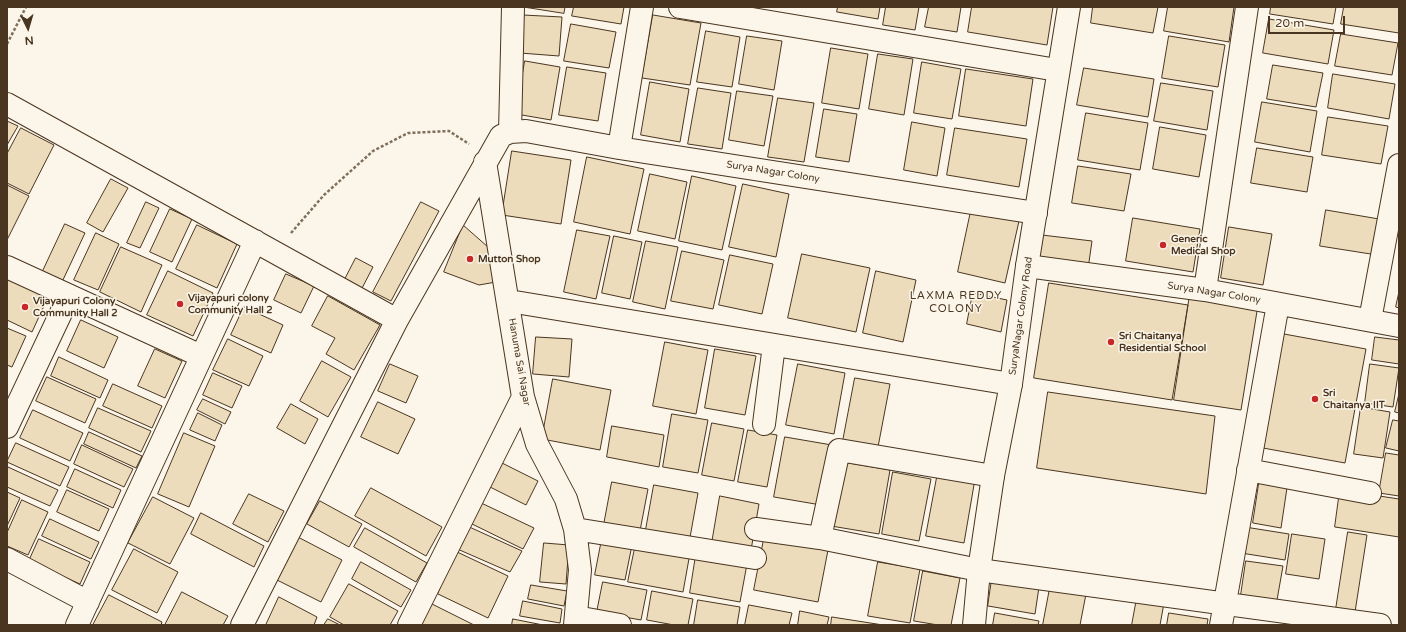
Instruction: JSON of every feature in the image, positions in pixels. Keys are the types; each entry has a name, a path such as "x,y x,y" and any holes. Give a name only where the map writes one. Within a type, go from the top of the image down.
{"street":[{"path":"242,625 397,320 485,162 501,136 510,132 513,7"},
{"path":"619,148 642,7"},
{"path":"680,7 1057,70"},
{"name":"SuryaNagar Colony Road","path":"974,625 979,570 993,476 1011,384 1057,70 1068,7"},
{"path":"1205,290 1247,7"},
{"path":"7,104 397,320"},
{"name":"Surya Nagar Colony","path":"510,132 526,131 619,148 1036,213"},
{"name":"Hanuma Sai Nagar","path":"485,162 509,301 523,398 537,444 566,499 575,529 580,570 576,621"},
{"path":"1370,320 1399,165"},
{"path":"77,625 255,241"},
{"name":"Surya Nagar Colony","path":"1028,266 1205,290 1399,326"},
{"path":"7,267 201,356"},
{"path":"7,427 69,296"},
{"path":"509,301 1011,384"},
{"path":"1221,625 1278,304"},
{"path":"764,424 774,345"},
{"path":"409,625 523,398"},
{"path":"820,538 839,450 993,476"},
{"path":"1248,470 1370,493"},
{"path":"575,529 755,558"},
{"path":"756,529 820,538 979,570 1224,602 1380,625"},
{"path":"7,559 88,602"},
{"path":"576,621 620,625"}],"path":[{"path":"7,44 26,7"},
{"path":"275,252 324,194 373,151 408,133 449,131 469,144 485,162"}],"building":[{"path":"524,7 565,7 564,13"},
{"path":"574,7 624,7 621,24 572,16"},
{"path":"838,7 880,7 878,19 837,12"},
{"path":"886,7 919,7 915,30 883,25"},
{"path":"929,7 961,7 957,32 925,27"},
{"path":"972,7 1053,7 1047,45 968,32"},
{"path":"1093,7 1158,7 1153,33 1091,23"},
{"path":"1168,7 1234,7 1229,42 1164,31"},
{"path":"1271,7 1336,7 1333,24 1270,14"},
{"path":"1344,7 1399,7 1399,33 1341,24"},
{"path":"523,15 562,17 559,56 520,53"},
{"path":"653,15 701,23 690,85 642,78"},
{"path":"1269,19 1334,30 1328,64 1263,53"},
{"path":"571,24 616,32 609,68 564,61"},
{"path":"706,31 740,37 732,87 697,82"},
{"path":"1341,34 1398,43 1392,75 1335,66"},
{"path":"747,36 782,41 774,90 739,84"},
{"path":"1169,36 1225,45 1218,87 1162,78"},
{"path":"831,48 868,54 859,109 822,103"},
{"path":"878,54 913,59 904,115 869,109"},
{"path":"525,61 560,67 551,120 516,114"},
{"path":"922,62 961,69 952,119 914,113"},
{"path":"1273,65 1323,73 1316,107 1267,99"},
{"path":"567,67 606,73 598,121 559,115"},
{"path":"1084,68 1154,79 1148,117 1077,105"},
{"path":"966,69 1033,79 1026,126 959,116"},
{"path":"1333,74 1395,84 1389,119 1328,108"},
{"path":"650,82 689,89 680,142 641,135"},
{"path":"1161,83 1213,91 1207,130 1154,121"},
{"path":"698,88 731,93 722,149 688,144"},
{"path":"737,91 773,96 764,146 729,140"},
{"path":"778,98 814,103 804,162 768,157"},
{"path":"1262,102 1317,111 1310,152 1255,142"},
{"path":"824,109 857,114 849,162 816,157"},
{"path":"1086,113 1148,123 1140,170 1078,160"},
{"path":"1328,117 1388,126 1381,164 1322,155"},
{"path":"7,121 18,126 7,145"},
{"path":"912,122 945,128 937,176 904,170"},
{"path":"1160,127 1206,135 1199,177 1153,169"},
{"path":"21,128 54,145 29,194 7,183 7,154"},
{"path":"955,128 1027,139 1019,187 947,175"},
{"path":"1257,148 1313,157 1307,192 1251,183"},
{"path":"512,151 571,160 561,224 502,215"},
{"path":"587,157 644,169 630,234 574,222"},
{"path":"1078,166 1131,174 1124,211 1072,203"},
{"path":"650,174 687,182 675,239 638,231"},
{"path":"692,176 736,186 722,250 679,241"},
{"path":"111,179 128,188 103,232 87,223"},
{"path":"743,184 789,194 776,257 729,247"},
{"path":"7,185 29,196 7,240"},
{"path":"146,202 159,208 140,248 127,243"},
{"path":"421,202 439,211 391,301 373,292"},
{"path":"170,209 192,219 172,262 150,252"},
{"path":"1326,210 1385,220 1377,255 1320,246"},
{"path":"971,211 1019,221 1005,283 958,272"},
{"name":"Generic Medical Shop","path":"1133,218 1200,229 1193,272 1126,261"},
{"path":"65,224 85,233 62,282 42,273"},
{"path":"197,225 237,244 217,288 176,269"},
{"name":"Mutton Shop","path":"463,225 488,247 496,282 479,285 444,272"},
{"path":"1229,227 1272,234 1263,285 1221,278"},
{"path":"577,230 610,236 596,299 564,292"},
{"path":"96,233 119,244 98,290 74,280"},
{"path":"1042,235 1092,241 1088,269 1038,262"},
{"path":"614,236 642,242 630,299 602,293"},
{"path":"646,241 678,247 665,309 633,302"},
{"path":"121,247 162,265 141,312 100,292"},
{"path":"682,251 724,260 713,309 671,301"},
{"path":"802,254 870,268 856,332 788,318"},
{"path":"730,255 773,264 762,314 719,305"},
{"path":"356,258 373,267 359,294 342,285"},
{"name":"Vijayapuri colony Community Hall 2","path":"168,271 213,293 193,336 147,315"},
{"path":"876,271 916,280 903,342 863,333"},
{"path":"286,274 314,286 301,313 274,300"},
{"name":"Vijayapuri Colony Community Hall 2","path":"7,275 49,295 32,332 7,320"},
{"name":"Sri Chaitanya Residential School","path":"1049,283 1188,305 1172,400 1034,378"},
{"path":"1399,292 1399,308 1396,307"},
{"path":"973,293 1007,300 1001,332 967,324"},
{"name":"Sri Chaitanya Residential School","path":"1190,294 1258,305 1241,410 1174,400"},
{"path":"328,296 380,325 354,370 326,354 335,338 312,326"},
{"path":"244,307 283,325 271,353 231,335"},
{"path":"81,320 118,337 104,368 67,351"},
{"path":"7,328 26,336 12,367 7,365"},
{"name":"Sri Chaitanya IIT","path":"1284,334 1366,349 1345,463 1263,448"},
{"path":"536,337 572,339 569,377 533,374"},
{"path":"1375,337 1399,340 1399,364 1372,360"},
{"path":"228,339 263,356 249,386 213,370"},
{"path":"665,342 708,350 696,414 653,406"},
{"path":"155,349 182,361 165,398 138,386"},
{"path":"715,349 756,356 745,415 705,408"},
{"path":"59,357 108,380 100,398 51,376"},
{"path":"322,361 351,377 328,417 300,401"},
{"path":"390,364 418,376 406,403 378,391"},
{"path":"798,364 845,373 834,434 786,425"},
{"path":"1370,364 1399,368 1393,407 1365,403"},
{"path":"213,373 242,386 232,408 203,395"},
{"path":"47,377 96,399 85,423 36,401"},
{"path":"855,378 890,384 878,447 843,441"},
{"path":"553,379 611,390 600,450 542,439"},
{"path":"113,384 162,406 152,428 103,406"},
{"path":"1048,392 1215,416 1206,494 1037,468"},
{"path":"1399,394 1399,413 1395,412"},
{"path":"203,399 231,412 225,424 197,410"},
{"path":"378,402 415,419 398,454 361,437"},
{"path":"291,404 318,419 305,444 277,428"},
{"path":"1361,407 1390,412 1383,458 1354,454"},
{"path":"98,408 151,431 141,452 89,428"},
{"path":"33,410 83,433 70,461 20,438"},
{"path":"198,413 222,425 215,441 190,430"},
{"path":"672,414 708,420 698,473 663,467"},
{"path":"1393,420 1399,421 1399,451 1386,448"},
{"path":"712,423 744,429 734,481 702,475"},
{"path":"612,426 664,435 659,467 607,457"},
{"path":"748,430 777,435 767,487 738,482"},
{"path":"89,432 142,456 136,468 84,444"},
{"path":"184,433 215,446 189,507 158,494"},
{"path":"785,437 832,445 821,505 774,497"},
{"path":"16,443 69,467 60,486 7,462"},
{"path":"82,445 133,469 124,487 74,464"},
{"path":"1386,453 1399,455 1399,496 1379,493"},
{"path":"500,462 538,481 526,505 488,486"},
{"path":"843,462 890,470 879,534 831,526"},
{"path":"8,467 58,490 50,506 7,487"},
{"path":"75,469 121,490 113,508 67,487"},
{"path":"893,472 931,479 919,541 882,534"},
{"path":"938,472 975,479 964,543 926,536"},
{"path":"1260,477 1288,481 1281,528 1253,523"},
{"path":"612,482 648,489 639,536 603,530"},
{"path":"654,485 698,493 689,543 645,535"},
{"path":"371,488 442,527 426,556 355,516"},
{"path":"67,490 109,509 99,531 57,512"},
{"path":"1340,490 1399,499 1399,537 1335,527"},
{"path":"7,492 20,498 7,526"},
{"path":"249,494 284,511 268,542 233,524"},
{"path":"720,496 759,504 751,550 712,543"},
{"path":"153,497 194,518 170,564 128,543"},
{"path":"22,500 48,512 28,555 7,546 7,533"},
{"path":"320,501 362,524 349,547 307,524"},
{"path":"477,501 534,528 523,549 468,522"},
{"path":"201,513 264,546 254,567 191,534"},
{"path":"50,519 99,542 91,559 42,536"},
{"path":"465,525 522,551 510,572 455,548"},
{"path":"1245,527 1289,534 1285,560 1241,553"},
{"path":"365,528 427,563 416,582 354,547"},
{"path":"1348,532 1367,535 1355,612 1336,609"},
{"path":"1292,534 1325,539 1319,579 1286,574"},
{"path":"294,535 342,560 321,602 273,578"},
{"path":"39,539 90,562 80,584 29,561"},
{"path":"602,539 632,545 625,580 595,575"},
{"path":"764,539 828,550 818,602 754,590"},
{"path":"544,543 569,545 566,584 540,582"},
{"path":"636,543 690,553 683,592 628,582"},
{"path":"134,549 178,572 157,613 112,590"},
{"path":"455,551 508,576 488,618 438,594"},
{"path":"696,555 747,564 740,602 690,593"},
{"path":"1246,561 1283,566 1277,600 1241,595"},
{"path":"361,562 411,590 401,607 352,579"},
{"path":"878,562 920,569 910,623 868,616"},
{"path":"923,571 960,578 951,625 938,625 914,621"},
{"path":"992,579 1039,587 1035,614 988,606"},
{"path":"603,582 647,590 641,620 597,612"},
{"path":"349,584 398,611 390,625 344,625 330,617"},
{"path":"531,585 567,591 564,606 528,599"},
{"path":"1050,588 1086,594 1080,625 1043,625"},
{"path":"652,591 693,599 688,625 674,625 647,620"},
{"path":"182,592 228,616 223,625 165,625"},
{"path":"109,595 162,622 161,625 93,625"},
{"path":"279,597 317,617 314,625 266,625"},
{"path":"1137,598 1164,603 1160,625 1132,625"},
{"path":"698,600 740,607 737,625 694,625"},
{"path":"523,601 562,609 560,623 520,616"},
{"path":"428,602 474,625 416,625"},
{"path":"749,605 792,613 789,625 745,625"},
{"path":"800,611 829,617 827,625 798,625"},
{"path":"995,613 1039,621 1038,625 993,625"},
{"path":"1169,613 1208,619 1207,625 1167,625"},
{"path":"832,617 883,625 831,625"},
{"path":"328,619 340,625 324,625"},
{"path":"513,619 543,625 512,625"}],"place":[{"name":"Generic Medical Shop","path":"1163,245"},
{"name":"Mutton Shop","path":"470,259"},
{"name":"Vijayapuri colony Community Hall 2","path":"180,304"},
{"name":"Vijayapuri Colony Community Hall 2","path":"25,307"},
{"name":"Sri Chaitanya Residential School","path":"1111,342"},
{"name":"Sri Chaitanya IIT","path":"1315,399"}],"district":[{"name":"LAXMA REDDY COLONY","path":"956,302"}]}
